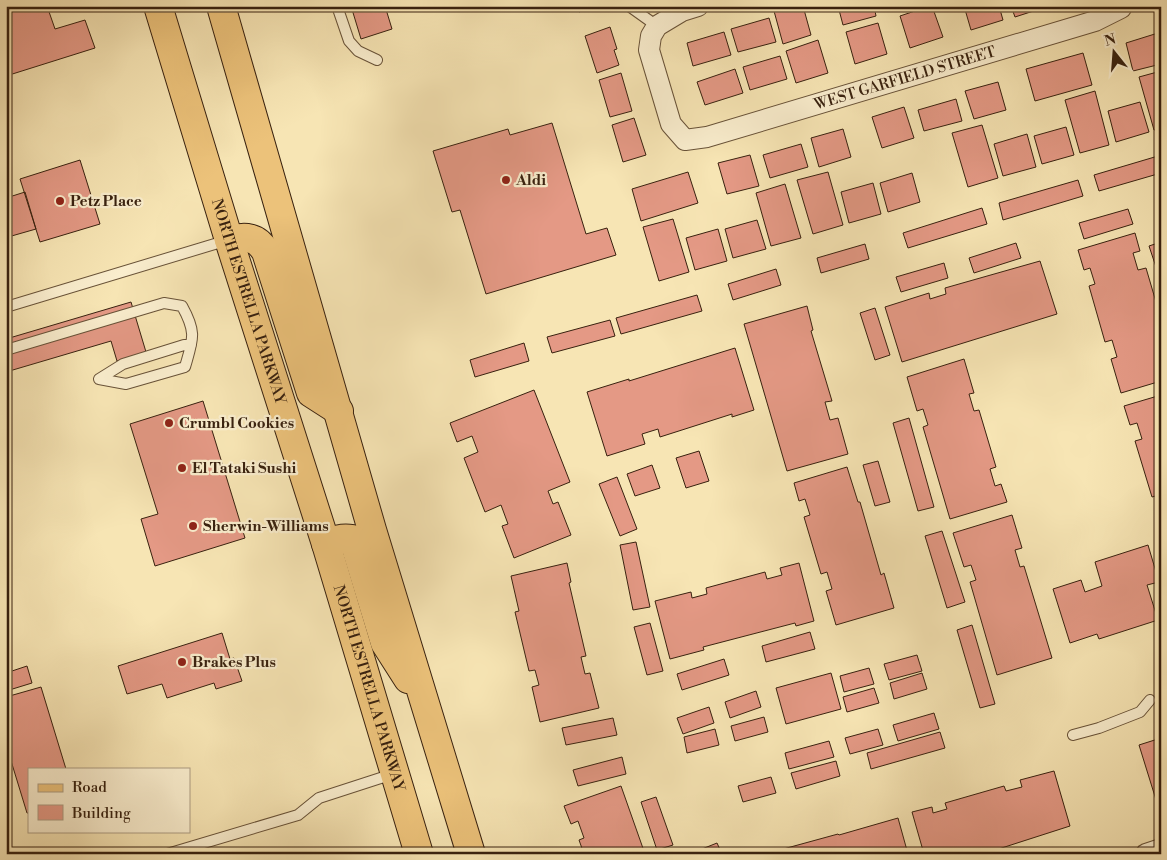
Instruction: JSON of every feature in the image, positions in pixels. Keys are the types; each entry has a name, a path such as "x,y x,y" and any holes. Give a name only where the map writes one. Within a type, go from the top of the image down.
{"main road":[{"name":"NORTH ESTRELLA PARKWAY","path":"158,6 229,240 326,544 419,854"},
{"path":"221,6 372,530 471,854"},
{"path":"229,240 244,237 262,245 266,252 311,393 339,411"},
{"path":"326,544 335,539 352,539 386,644 428,713"}],"street":[{"path":"654,31 682,11 698,6"},
{"name":"WEST GARFIELD STREET","path":"654,31 649,50 671,124 685,140 707,137 1096,21 1122,6"},
{"path":"1146,854 1161,849"}],"lane":[{"path":"337,6 349,40 358,51 377,60"},
{"path":"630,6 654,31"},
{"path":"6,307 229,240"},
{"path":"6,350 164,303 182,306 189,318 193,332 191,345 185,367 126,384 99,379 123,364 184,345 191,345"},
{"path":"1073,735 1099,728 1140,712 1150,700"},
{"path":"167,854 298,815 319,798 395,773"}],"building":[{"path":"6,6 47,6 55,29 85,20 95,48 6,76"},
{"path":"351,6 385,6 392,29 361,39"},
{"path":"577,6 596,6 579,12"},
{"path":"790,6 803,6 811,35 783,44 774,11"},
{"path":"838,6 874,6 876,16 843,25"},
{"path":"932,6 943,37 910,48 900,16"},
{"path":"964,6 999,6 1003,20 971,30"},
{"path":"1011,6 1049,6 1015,17"},
{"path":"769,18 776,42 738,52 731,29"},
{"path":"878,23 887,54 855,64 846,32"},
{"path":"610,27 617,49 614,50 619,65 597,73 585,36"},
{"path":"724,32 731,55 693,66 687,43"},
{"path":"1158,33 1161,42 1161,64 1133,71 1126,43"},
{"path":"818,40 828,73 796,83 786,51"},
{"path":"1083,53 1092,85 1035,101 1026,69"},
{"path":"780,56 787,79 750,90 743,67"},
{"path":"735,69 743,93 705,105 697,82"},
{"path":"1161,71 1161,129 1154,130 1139,77"},
{"path":"621,73 632,111 610,117 599,80"},
{"path":"998,82 1006,110 974,119 965,91"},
{"path":"1095,91 1109,145 1080,153 1065,100"},
{"path":"956,99 962,121 924,131 918,110"},
{"path":"1140,102 1149,132 1116,142 1108,111"},
{"path":"904,107 914,138 882,148 872,117"},
{"path":"634,118 646,155 623,162 612,125"},
{"name":"Aldi","path":"552,123 586,234 607,228 616,255 486,294 460,210 452,212 433,151 508,129 510,135"},
{"path":"982,125 998,178 968,187 952,133"},
{"path":"1066,127 1074,155 1042,164 1034,136"},
{"path":"843,129 851,157 819,167 811,138"},
{"path":"1027,134 1036,167 1003,176 994,144"},
{"path":"801,144 808,167 770,178 763,155"},
{"path":"750,155 759,186 727,194 718,163"},
{"path":"1158,156 1161,173 1099,191 1094,175"},
{"name":"Petz Place","path":"80,160 100,224 40,242 20,179"},
{"path":"688,172 698,203 641,221 632,189"},
{"path":"828,172 843,225 813,234 797,180"},
{"path":"912,173 920,202 888,212 880,183"},
{"path":"1078,180 1083,196 1003,220 999,203"},
{"path":"873,183 881,214 849,223 841,192"},
{"path":"785,184 801,238 771,246 756,193"},
{"path":"25,192 36,229 8,237 6,231 6,198"},
{"path":"982,208 987,224 908,248 903,233"},
{"path":"1128,209 1133,224 1084,239 1079,223"},
{"path":"673,219 689,272 659,281 643,227"},
{"path":"757,220 766,249 733,258 725,229"},
{"path":"718,229 727,261 695,270 686,238"},
{"path":"1135,233 1140,251 1133,253 1138,270 1146,268 1161,319 1161,381 1121,393 1111,359 1117,357 1112,340 1105,342 1089,286 1095,284 1090,268 1084,270 1078,250"},
{"path":"1161,242 1161,282 1149,246"},
{"path":"1016,243 1021,258 974,273 969,258"},
{"path":"865,244 869,259 821,273 817,258"},
{"path":"1040,261 1057,314 902,362 885,307 929,293 930,299 946,294 945,288"},
{"path":"944,263 948,278 901,292 896,277"},
{"path":"776,269 781,285 733,300 728,284"},
{"path":"697,295 702,311 621,334 616,318"},
{"path":"131,302 146,352 117,361 111,341 6,372 6,339"},
{"path":"807,306 813,330 811,331 832,401 825,402 830,420 838,418 848,454 787,471 744,324"},
{"path":"875,308 890,355 875,360 860,313"},
{"path":"610,320 615,336 552,353 547,337"},
{"path":"524,343 529,361 475,377 470,360"},
{"path":"735,348 754,410 732,417 732,414 660,437 658,429 642,434 645,444 607,456 587,392"},
{"path":"964,359 974,393 969,394 974,411 979,410 996,467 990,469 995,486 1001,484 1007,502 950,519 923,427 928,425 923,409 917,411 907,377"},
{"path":"534,390 570,482 548,491 553,504 558,502 571,535 514,558 502,526 508,524 501,505 485,512 464,458 478,452 472,436 457,442 450,423"},
{"path":"1161,395 1161,502 1159,495 1152,497 1135,441 1142,439 1137,423 1130,425 1124,406"},
{"path":"203,401 245,538 155,566 141,519 158,514 130,424"},
{"path":"909,418 934,507 918,511 893,423"},
{"path":"699,451 709,481 686,488 676,458"},
{"path":"878,461 890,502 875,506 863,465"},
{"path":"652,465 660,488 635,496 627,474"},
{"path":"847,467 858,502 860,502 881,575 884,573 894,608 836,625 826,591 832,589 827,572 821,574 804,517 810,515 805,499 799,501 794,483"},
{"path":"617,477 637,529 620,536 599,484"},
{"path":"1012,515 1022,548 1015,550 1020,567 1024,566 1052,658 997,675 970,582 976,580 971,565 964,567 953,533"},
{"path":"942,531 965,602 947,608 925,536"},
{"path":"636,542 650,607 633,610 620,545"},
{"path":"1148,545 1159,582 1147,585 1158,620 1099,639 1097,634 1070,643 1053,589 1081,580 1085,592 1102,586 1095,562"},
{"path":"567,563 571,582 569,583 586,656 581,657 585,674 590,673 599,708 540,722 532,687 539,685 535,670 529,671 515,612 519,611 511,576"},
{"path":"799,563 814,621 796,626 795,623 703,647 704,650 670,659 655,601 691,592 692,598 707,594 706,588 765,572 767,579 782,575 780,568"},
{"path":"650,623 663,671 647,675 634,627"},
{"path":"972,625 995,704 980,708 957,630"},
{"path":"810,632 815,649 766,662 762,646"},
{"name":"Brakes Plus","path":"222,633 230,659 234,658 242,681 216,689 214,683 167,698 162,684 127,694 118,666"},
{"path":"917,655 922,671 889,680 884,664"},
{"path":"724,659 729,675 682,690 677,674"},
{"path":"27,666 32,683 6,691 6,673"},
{"path":"869,668 874,684 844,692 840,676"},
{"path":"831,673 841,709 786,724 776,688"},
{"path":"922,673 927,689 894,699 890,683"},
{"path":"41,687 66,768 28,768 28,813 8,751 6,751 6,697"},
{"path":"874,688 879,703 847,712 843,697"},
{"path":"756,691 761,707 730,718 725,702"},
{"path":"709,707 714,723 683,734 677,718"},
{"path":"934,713 939,729 898,741 893,725"},
{"path":"764,717 768,732 735,741 731,726"},
{"path":"613,718 617,735 566,745 562,728"},
{"path":"715,729 719,745 687,753 684,737"},
{"path":"878,729 883,745 850,754 845,738"},
{"path":"940,732 945,748 871,769 867,753"},
{"path":"1161,738 1161,802 1157,803 1139,745"},
{"path":"829,741 834,757 789,769 785,753"},
{"path":"622,757 626,774 578,786 573,770"},
{"path":"836,761 840,776 796,789 791,773"},
{"path":"1054,771 1070,826 983,854 924,854 912,812 932,807 933,813 947,809 945,803 1004,786 1006,791 1022,787 1020,780"},
{"path":"771,777 776,793 743,802 738,786"},
{"path":"621,786 645,854 584,854 579,840 584,838 578,821 571,824 564,806"},
{"path":"656,797 673,845 657,850 641,802"},
{"path":"898,818 908,854 765,854 839,835"},
{"path":"717,843 722,854 704,854 702,849"}],"place":[{"name":"Aldi","path":"506,180"},
{"name":"Petz Place","path":"60,201"},
{"name":"Crumbl Cookies","path":"169,423"},
{"name":"El Tataki Sushi","path":"182,468"},
{"name":"Sherwin-Williams","path":"193,526"},
{"name":"Brakes Plus","path":"182,662"}]}
